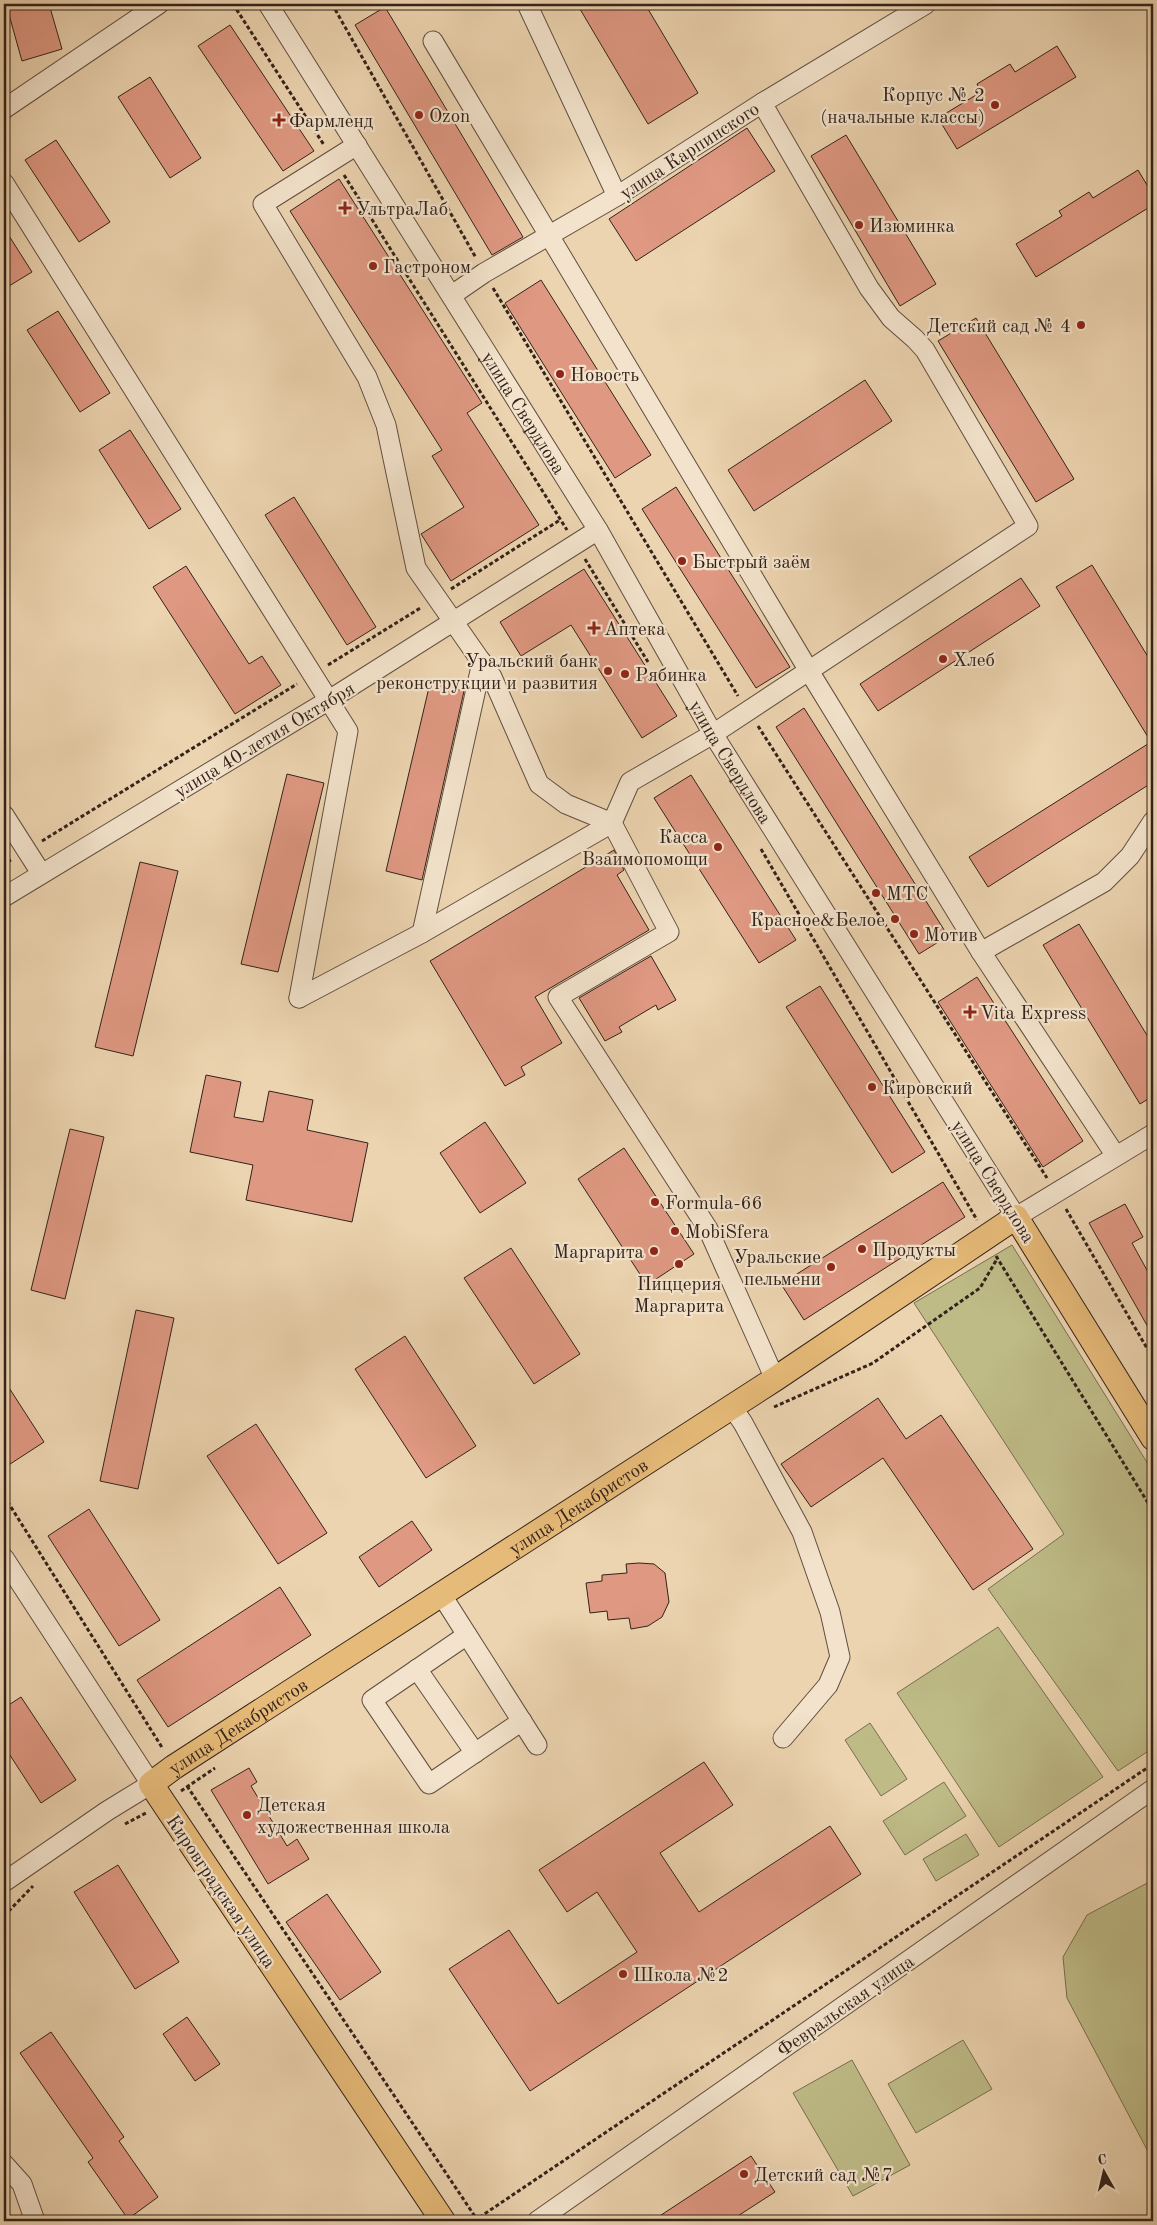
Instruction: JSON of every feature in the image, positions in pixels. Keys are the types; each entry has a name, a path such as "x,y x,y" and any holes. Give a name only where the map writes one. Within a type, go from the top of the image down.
{"main road":[{"name":"улица Декабристов","path":"157,1794 174,1767 441,1594 737,1415 775,1379 1016,1216"},
{"name":"улица Свердлова","path":"1016,1216 1153,1438"},
{"name":"Кировградская улица","path":"157,1794 443,2221"}],"street":[{"path":"4,109 160,4"},
{"name":"улица Свердлова","path":"268,4 598,530 713,734 1016,1216"},
{"path":"527,4 617,196"},
{"name":"улица Карпинского","path":"452,295 484,273 551,236 617,196 762,103 926,4"},
{"path":"433,41 809,671 981,952 1116,1156"},
{"path":"4,183 348,731 298,998 422,933 612,824 630,782 713,734 1028,526 925,350 892,318 869,288 762,103"},
{"path":"357,145 263,204 367,377 386,424 416,568 492,678 539,784 566,804 612,824 669,932 558,997 708,1229 775,1379"},
{"name":"улица 40-летия Октября","path":"4,897 329,700 598,530"},
{"path":"422,933 482,662"},
{"path":"4,815 41,873"},
{"path":"981,952 1104,882 1130,856 1153,821"},
{"name":"улица Декабристов","path":"1016,1216 1153,1134"},
{"path":"737,1415 802,1532 830,1612 840,1658 828,1685 783,1738"},
{"name":"Кировградская улица","path":"4,1558 157,1794"},
{"path":"441,1594 537,1745"},
{"path":"467,1635 372,1700 429,1784 522,1721"},
{"path":"418,1669 475,1753"},
{"name":"Февральская улица","path":"537,2221 1153,1789"},
{"name":"улица Декабристов","path":"4,1882 107,1811 157,1794"},
{"path":"4,2164 22,2184 35,2221"}],"path":[{"path":"332,4 484,273 748,711 1056,1192 1148,1350 1153,1353"},
{"path":"320,670 560,520"},
{"path":"4,864 303,680"},
{"path":"737,1415 873,1363 980,1288 997,1260"},
{"path":"4,1496 174,1767 476,2221 1153,1764"},
{"path":"118,1828 157,1794 187,1786 220,1765"},
{"path":"4,1916 36,1882"}],"shaded area":[{"path":"1012,1245 1153,1472 1153,1748 1118,1771 988,1589 1064,1534 914,1303"},
{"path":"998,1627 1103,1777 999,1847 897,1693"},
{"path":"870,1723 907,1779 881,1796 845,1740"},
{"path":"944,1782 966,1816 905,1855 883,1821"},
{"path":"966,1834 979,1855 936,1881 923,1859"},
{"path":"1153,1880 1153,2161 1067,1998 1063,1957 1087,1915"},
{"path":"963,2040 992,2089 916,2133 888,2084"},
{"path":"852,2060 910,2165 853,2196 793,2093"}],"building":[{"path":"6,4 49,4 62,49 22,61"},
{"path":"577,4 645,4 698,93 648,124"},
{"path":"385,7 523,237 492,255 355,25"},
{"path":"230,25 314,151 283,171 198,46"},
{"name":"Корпус № 2 (начальные классы)","path":"1057,46 1076,77 957,149 938,118 981,92 977,84 1010,64 1015,72"},
{"path":"150,77 201,158 170,178 118,97"},
{"path":"747,128 775,171 636,261 609,219"},
{"path":"846,135 936,284 900,306 811,156"},
{"path":"56,140 110,222 79,242 25,160"},
{"path":"1138,170 1153,195 1153,205 1036,277 1016,244 1062,216 1059,211 1089,192 1093,198"},
{"path":"339,179 482,403 467,413 539,525 451,581 421,534 464,507 432,456 442,450 290,211"},
{"path":"4,228 32,272 4,289"},
{"path":"541,280 651,455 615,478 505,303"},
{"path":"58,311 110,393 80,412 27,330"},
{"path":"976,318 1074,479 1036,502 938,341"},
{"path":"865,380 892,421 754,511 728,470"},
{"path":"130,430 181,509 149,529 99,450"},
{"path":"676,487 790,667 756,688 642,509"},
{"path":"294,497 376,627 347,645 265,515"},
{"path":"1092,565 1153,665 1153,782 988,887 969,857 1151,742 1056,587"},
{"path":"186,566 249,664 262,656 281,685 235,714 153,587"},
{"path":"584,569 677,716 642,738 571,625 521,656 500,622"},
{"path":"1021,578 1040,606 878,711 860,684"},
{"path":"430,683 464,691 422,880 386,871"},
{"path":"804,708 948,936 919,954 776,727"},
{"path":"287,774 324,783 278,972 241,964"},
{"path":"691,775 796,940 759,963 654,798"},
{"path":"614,850 624,870 617,875 649,930 535,997 562,1043 521,1067 525,1075 505,1086 430,961"},
{"path":"140,862 178,871 133,1056 95,1047"},
{"path":"1079,924 1153,1045 1153,1096 1140,1104 1043,945"},
{"path":"651,956 676,1000 658,1010 656,1005 619,1027 622,1032 605,1041 579,998"},
{"path":"977,977 1083,1141 1043,1167 938,1002"},
{"path":"820,986 925,1152 892,1173 786,1007"},
{"path":"206,1075 241,1082 234,1117 263,1122 269,1091 313,1100 307,1130 368,1143 352,1222 246,1200 253,1165 190,1152"},
{"path":"485,1122 526,1183 480,1213 440,1153"},
{"path":"70,1129 104,1137 65,1299 31,1290"},
{"path":"624,1148 694,1254 647,1285 578,1179"},
{"path":"943,1182 965,1217 804,1320 781,1284"},
{"path":"1125,1204 1143,1237 1132,1243 1153,1281 1153,1336 1089,1223"},
{"path":"511,1248 580,1354 534,1384 464,1278"},
{"path":"136,1310 174,1318 138,1489 100,1481"},
{"path":"405,1336 476,1446 426,1478 355,1369"},
{"path":"4,1380 44,1442 4,1468"},
{"path":"878,1398 906,1439 941,1415 1033,1549 973,1590 883,1458 811,1507 781,1464"},
{"path":"256,1424 327,1533 278,1564 207,1456"},
{"path":"89,1509 160,1620 119,1646 48,1536"},
{"path":"412,1521 432,1550 379,1587 359,1557"},
{"path":"626,1564 654,1564 665,1573 669,1602 662,1617 648,1626 631,1629 629,1618 608,1620 607,1611 590,1613 586,1583 602,1581 602,1575 627,1573"},
{"path":"280,1587 311,1635 168,1727 137,1680"},
{"path":"21,1697 76,1780 41,1803 4,1746 4,1708"},
{"path":"704,1762 733,1805 660,1853 699,1912 830,1826 861,1874 530,2091 449,1969 509,1930 558,2004 637,1952 597,1892 567,1912 539,1870"},
{"name":"Детская художественная школа","path":"249,1768 257,1782 251,1786 287,1846 297,1839 309,1859 268,1884 211,1790"},
{"path":"118,1865 179,1962 135,1989 74,1892"},
{"path":"327,1894 381,1972 340,2000 286,1922"},
{"path":"187,2017 220,2064 195,2081 163,2034"},
{"path":"51,2032 124,2137 119,2141 158,2197 128,2219 88,2162 93,2158 20,2053"},
{"name":"Детский сад №7","path":"751,2156 775,2192 730,2221 652,2221"}],"place":[{"name":"Корпус № 2 (начальные классы)","path":"995,105"},
{"name":"Ozon","path":"419,115"},
{"name":"Фармленд","path":"279,120"},
{"name":"УльтраЛаб","path":"345,208"},
{"name":"Изюминка","path":"859,225"},
{"name":"Гастроном","path":"373,266"},
{"name":"Детский сад № 4","path":"1081,325"},
{"name":"Новость","path":"560,374"},
{"name":"Быстрый заём","path":"682,561"},
{"name":"Аптека","path":"594,628"},
{"name":"Хлеб","path":"943,659"},
{"name":"Уральский банк реконструкции и развития","path":"608,671"},
{"name":"Рябинка","path":"625,674"},
{"name":"Касса Взаимопомощи","path":"718,847"},
{"name":"МТС","path":"876,893"},
{"name":"Красное&Белое","path":"895,919"},
{"name":"Мотив","path":"914,934"},
{"name":"Vita Express","path":"970,1012"},
{"name":"Кировский","path":"872,1087"},
{"name":"Formula-66","path":"655,1202"},
{"name":"MobiSfera","path":"675,1231"},
{"name":"Продукты","path":"862,1249"},
{"name":"Маргарита","path":"654,1251"},
{"name":"Пиццерия Маргарита","path":"679,1264"},
{"name":"Уральские пельмени","path":"831,1267"},
{"name":"Детская художественная школа","path":"247,1815"},
{"name":"Школа №2","path":"623,1974"},
{"name":"Детский сад №7","path":"744,2174"}]}
